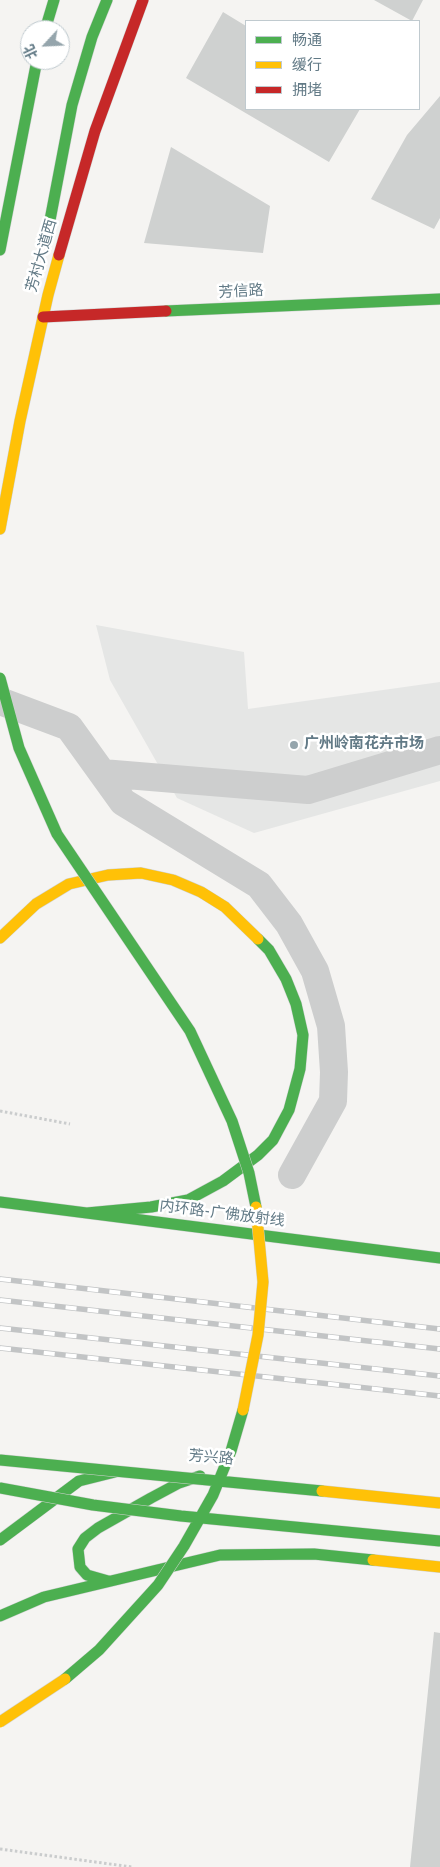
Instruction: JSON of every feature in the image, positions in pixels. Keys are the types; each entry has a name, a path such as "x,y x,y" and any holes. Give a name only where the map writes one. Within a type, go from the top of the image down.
{"main road":[{"path":"48,20 54,0"},
{"path":"43,258 72,105 92,37 107,0"},
{"name":"芳村大道西","path":"0,529 43,317 95,131 143,0"},
{"path":"0,250 35,70"},
{"name":"芳信路","path":"43,317 440,299"},
{"path":"0,476 33,305"},
{"path":"0,678 19,748 57,834 190,1031 232,1121 249,1173 259,1220 262,1282 258,1336 246,1401 231,1451 213,1495 184,1546 158,1585 98,1650 62,1681 0,1722"},
{"path":"0,938 36,904 69,884 108,875 141,873 172,880 201,892 225,907 269,950 286,980 296,1004 303,1035 300,1069 289,1110 273,1140 258,1155 223,1181 188,1200 151,1207 87,1213"},
{"name":"内环路-广佛放射线","path":"0,1202 440,1258"},
{"path":"0,1460 440,1501"},
{"name":"芳兴路","path":"0,1540 78,1481 107,1472 152,1469 440,1501"},
{"path":"108,1581 87,1575 80,1567 78,1549 85,1538 98,1528 150,1498 179,1483 206,1474"},
{"path":"0,1488 93,1504 181,1516 440,1540"},
{"path":"0,1616 44,1597 200,1558 252,1553 314,1554 440,1566"}],"street":[{"path":"0,701 69,727 123,802 259,885 289,924 315,971 331,1026 334,1072 333,1101 292,1174"},
{"path":"102,773 308,790 440,750"}],"path":[{"path":"0,1111 70,1124"},
{"path":"0,1849 132,1867"}],"shaded area":[{"name":"广州岭南花卉市场","path":"96,625 244,652 248,709 440,682 440,781 254,833 177,798 110,680"}],"building":[{"path":"374,0 423,0 413,20"},
{"path":"223,12 245,25 245,110 359,110 329,162 186,78"},
{"path":"440,96 440,218 434,229 371,199 407,135"},
{"path":"171,147 270,206 263,253 144,243"},
{"path":"434,1632 440,1633 440,1867 410,1867"}],"railway":[{"path":"0,1279 440,1329"},
{"path":"0,1300 440,1349"},
{"path":"0,1328 440,1376"},
{"path":"0,1348 440,1396"}],"traffic: fast":[{"path":"48,20 54,0"},
{"path":"46,241 72,105 92,37 107,0"},
{"path":"0,250 35,70"},
{"path":"166,311 440,299"},
{"path":"0,678 19,748 57,834 190,1031 232,1121 249,1173 256,1207"},
{"path":"87,1213 151,1207 188,1200 223,1181 258,1155 273,1140 289,1110 300,1069 303,1035 296,1004 286,979 269,950 258,939"},
{"path":"0,1202 440,1258"},
{"path":"65,1679 99,1650 158,1585 184,1546 213,1495 231,1451 243,1410"},
{"path":"0,1460 322,1491"},
{"path":"0,1540 79,1481 115,1472"},
{"path":"108,1581 87,1575 80,1567 78,1549 85,1538 98,1528 151,1498 179,1483 200,1476"},
{"path":"0,1488 93,1505 181,1516 440,1541"},
{"path":"0,1616 44,1597 220,1555 314,1554 373,1560"}],"traffic: slow":[{"path":"0,529 20,421 48,295 59,255"},
{"path":"0,938 36,904 69,884 108,875 141,873 173,880 201,892 225,907 258,939"},
{"path":"243,1410 258,1335 263,1282 256,1207"},
{"path":"322,1491 440,1503"},
{"path":"373,1560 440,1567"},
{"path":"0,1722 65,1679"}],"traffic: jam":[{"path":"59,255 95,131 143,0"},
{"path":"43,317 166,311"}],"place":[{"name":"广州岭南花卉市场","path":"294,745"}]}
